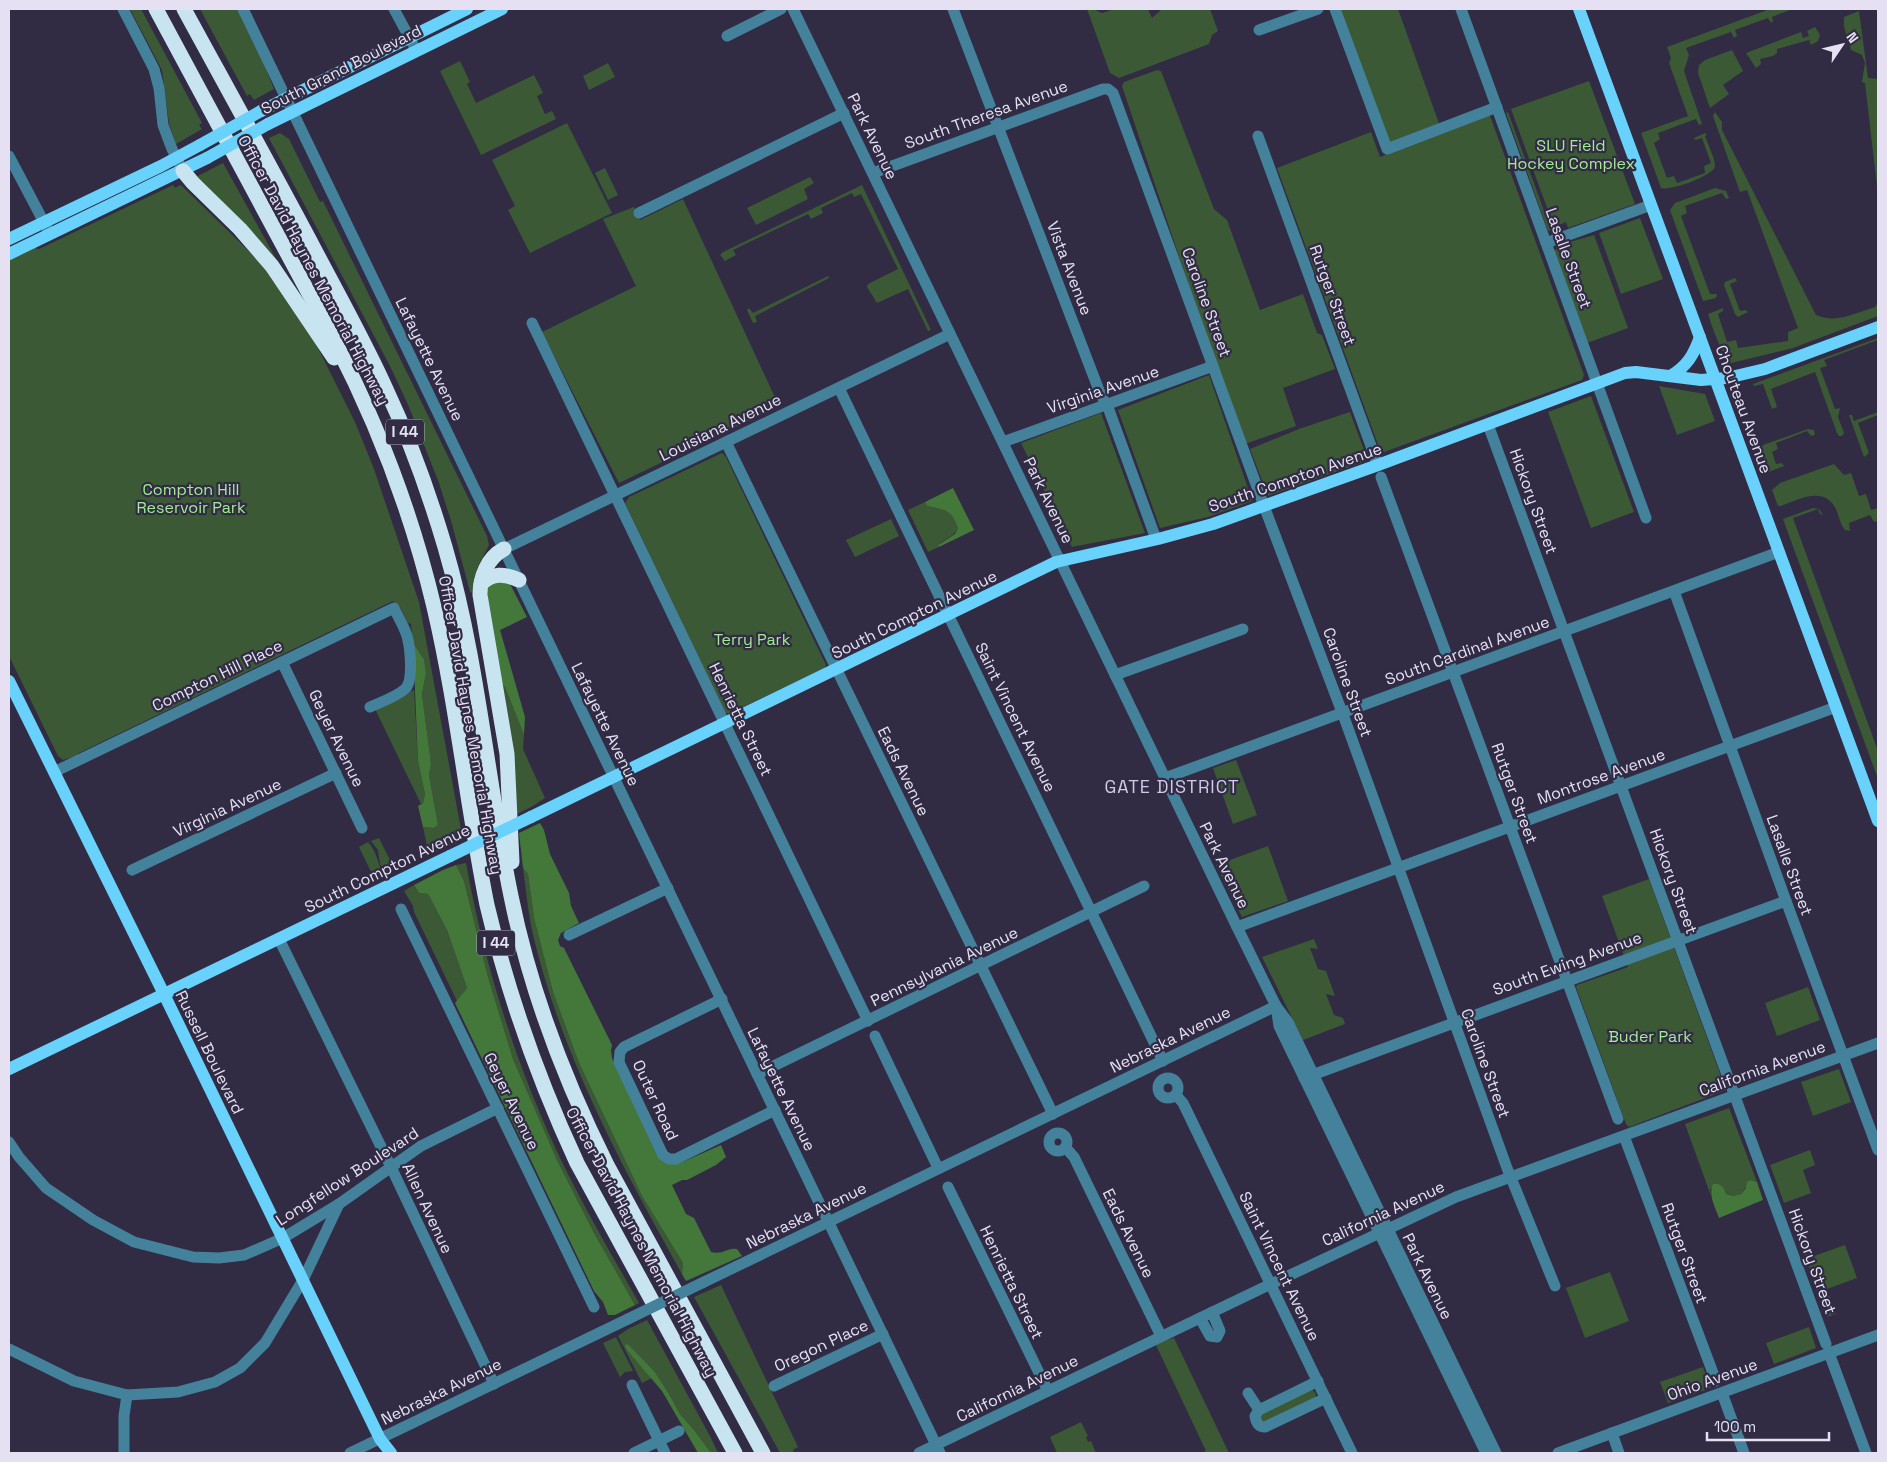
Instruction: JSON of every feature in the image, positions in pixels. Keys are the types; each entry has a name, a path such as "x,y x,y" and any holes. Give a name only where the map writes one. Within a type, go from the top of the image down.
{"highway":[{"name":"Officer David Haynes Memorial Highway","path":"156,9 335,342 362,396 396,479 424,565 444,652 477,858 497,949 524,1036 543,1087 578,1163 735,1453"},
{"name":"Officer David Haynes Memorial Highway","path":"184,9 363,342 392,401 418,466 446,551 463,620 511,896 526,958 553,1044 588,1126 628,1205 763,1453"},
{"path":"180,165 192,183 240,229 272,266 332,356 362,396"},
{"path":"504,549 489,562 481,584 482,609 509,772 511,896"},
{"path":"481,584 497,574 518,580"}],"main road":[{"name":"South Grand Boulevard","path":"180,165 200,145 285,97 467,9"},
{"name":"South Grand Boulevard","path":"9,254 47,228 180,165 208,158 292,111 502,9"},
{"name":"Chouteau Avenue","path":"1579,9 1878,822"},
{"name":"South Grand Boulevard","path":"9,239 47,228"},
{"name":"South Compton Avenue","path":"9,1069 1060,561 1213,524 1264,506 1380,471 1597,383 1630,372 1701,380 1740,376 1765,369 1878,327"},
{"path":"1670,376 1681,369 1690,359 1700,337"},
{"name":"Russell Boulevard","path":"9,681 164,994 380,1439 391,1453"},
{"name":"Russell Boulevard","path":"380,1439 382,1453"}],"street":[{"path":"122,9 154,69 159,88 163,125 180,165"},
{"name":"Lafayette Avenue","path":"243,9 938,1449"},
{"path":"394,9 416,50"},
{"path":"727,36 781,9"},
{"name":"Park Avenue","path":"793,9 1237,927 1276,1006 1288,1022 1308,1076 1492,1453"},
{"name":"Vista Avenue","path":"953,9 1105,404 1109,410 1156,539"},
{"path":"1259,30 1318,9"},
{"path":"1335,9 1387,149 1497,108"},
{"name":"Lasalle Street","path":"1461,9 1646,518"},
{"name":"South Theresa Avenue","path":"873,173 1103,89 1110,90"},
{"name":"Caroline Street","path":"1110,90 1114,95 1264,506 1342,712 1511,1177 1555,1286"},
{"path":"639,213 844,113"},
{"name":"Rutger Street","path":"1258,136 1618,1120"},
{"path":"9,156 47,228"},
{"path":"1546,243 1651,205"},
{"name":"Henrietta Street","path":"532,323 868,1021"},
{"name":"Louisiana Avenue","path":"504,549 950,334"},
{"name":"Virginia Avenue","path":"1003,442 1213,366"},
{"name":"Saint Vincent Avenue","path":"838,388 1163,1061"},
{"name":"Hickory Street","path":"1490,430 1866,1453"},
{"name":"Eads Avenue","path":"726,442 1053,1114"},
{"name":"South Cardinal Avenue","path":"1165,778 1779,552"},
{"name":"Lasalle Street","path":"1674,591 1878,1150"},
{"name":"Compton Hill Place","path":"54,772 394,608 407,636 409,648 409,685 403,691 370,707"},
{"path":"1116,675 1243,629"},
{"name":"Geyer Avenue","path":"282,662 362,828"},
{"name":"Montrose Avenue","path":"1237,927 1836,707"},
{"name":"Virginia Avenue","path":"132,870 336,773"},
{"name":"Pennsylvania Avenue","path":"757,1074 1144,886"},
{"path":"569,935 668,888"},
{"name":"South Ewing Avenue","path":"1308,1076 1786,901"},
{"name":"Geyer Avenue","path":"402,909 594,1307"},
{"name":"Allen Avenue","path":"279,939 391,1167 494,1384"},
{"name":"Outer Road","path":"722,1000 624,1047 620,1052 619,1062 663,1155 676,1159 775,1110"},
{"name":"Nebraska Avenue","path":"350,1453 1276,1006"},
{"path":"875,1036 938,1168"},
{"name":"California Avenue","path":"919,1453 938,1449 1048,1391 1161,1336 1456,1197 1878,1043"},
{"name":"Saint Vincent Avenue","path":"1176,1095 1183,1103 1352,1453"},
{"name":"Longfellow Boulevard","path":"9,1142 19,1157 46,1188 93,1220 134,1242 193,1257 219,1258 244,1255 283,1238 339,1204 391,1167 441,1135 498,1108"},
{"name":"Rutger Street","path":"1624,1136 1716,1381"},
{"name":"Eads Avenue","path":"1065,1147 1074,1157 1161,1336"},
{"name":"Henrietta Street","path":"948,1187 1048,1391"},
{"path":"9,1350 74,1381 127,1395 178,1392 215,1382 240,1368 265,1343 303,1280 339,1204"},
{"path":"1200,1318 1210,1336 1217,1337 1220,1331 1212,1312"},
{"name":"Oregon Place","path":"774,1386 883,1334"},
{"name":"Ohio Avenue","path":"1558,1453 1722,1392 1828,1348 1878,1335"},
{"path":"1318,1381 1259,1410 1255,1420 1258,1425 1265,1427 1326,1398"},
{"path":"632,1385 665,1453"},
{"path":"1722,1392 1744,1453"},
{"path":"1248,1393 1259,1410"},
{"path":"124,1453 124,1416 127,1395"},
{"path":"634,1453 680,1431"},
{"path":"1612,1433 1619,1453"}],"green space":[{"path":"130,9 141,9 202,123 199,125 202,129 176,144 169,123 162,70"},
{"path":"200,9 238,9 256,45 274,89 254,100 250,94 247,96"},
{"path":"1087,9 1093,9 1102,13 1115,9 1148,9 1152,18 1162,9 1210,9 1218,31 1212,35 1209,44 1119,78 1110,73"},
{"path":"1335,9 1398,9 1441,129 1387,149"},
{"path":"1770,9 1792,9 1772,17 1773,21 1771,23 1768,18 1735,30 1737,36 1734,38 1731,32 1686,48 1689,55 1684,71 1702,124 1699,125 1696,119 1658,133 1660,139 1654,143 1667,178 1674,176 1677,183 1705,173 1704,166 1711,163 1702,138 1695,140 1694,138 1705,133 1715,167 1706,175 1690,182 1661,188 1641,133 1688,116 1669,63 1671,58 1667,47"},
{"path":"1859,11 1868,78 1878,79 1878,195 1865,83 1862,82 1865,63 1862,55 1851,50 1844,27 1844,17"},
{"path":"1815,27 1820,35 1818,41 1811,45 1809,40 1777,49 1777,53 1773,56 1760,59 1761,64 1756,68 1746,53 1801,32 1803,38 1809,36 1807,31"},
{"path":"1732,50 1743,71 1723,85 1729,94 1710,108 1698,73 1699,65 1705,60"},
{"path":"460,61 470,82 467,84 476,103 534,75 543,93 537,96 545,114 552,111 556,119 481,155 440,71"},
{"path":"608,63 615,77 589,90 583,76"},
{"path":"1157,70 1161,71 1214,209 1227,220 1260,310 1303,294 1317,333 1322,335 1335,369 1283,388 1296,426 1242,445 1122,86 1124,82"},
{"name":"SLU Field Hockey Complex","path":"1589,81 1635,204 1568,228 1566,222 1554,227 1511,109"},
{"path":"1508,112 1551,230 1548,231 1506,113"},
{"path":"1715,112 1722,122 1722,130 1816,315 1831,318 1846,317 1875,307 1878,302 1878,316 1793,348 1731,363 1728,360 1718,341 1708,314 1723,308 1723,311 1718,314 1727,342 1736,340 1738,348 1788,341 1788,332 1798,328 1747,190 1740,192 1713,116"},
{"path":"1489,113 1584,375 1582,380 1384,452 1380,450 1277,168 1371,132 1380,157"},
{"path":"567,123 612,213 530,253 508,210 515,206 492,160"},
{"path":"280,133 289,139 320,202 323,201 487,536 489,545 477,568 473,593 470,592 439,483 409,407 390,366 269,138"},
{"path":"223,163 284,273 194,178"},
{"path":"605,168 618,195 608,200 595,173"},
{"path":"810,177 814,183 804,189 808,199 756,225 747,208"},
{"name":"Compton Hill Reservoir Park","path":"173,185 175,188 180,185 183,187 263,265 313,338 355,422 374,469 419,602 463,840 429,855 423,827 434,828 438,825 429,775 431,764 422,694 426,673 424,659 413,643 411,624 408,623 400,607 393,601 76,756 63,760 58,756 9,656 9,260 35,248 39,249"},
{"path":"862,185 931,330 928,331 908,289 877,303 867,287 868,284 898,269 861,194 854,197 852,193 821,208 823,213 811,219 808,214 733,250 736,255 725,261 720,255"},
{"path":"1715,188 1726,191 1729,198 1726,199 1722,193 1685,206 1687,213 1681,216 1710,294 1717,294 1716,298 1703,301 1670,210 1675,203"},
{"path":"683,199 779,406 619,483 542,332 636,286 603,219 634,207 640,220"},
{"path":"1640,218 1663,279 1621,294 1599,233"},
{"path":"1594,235 1628,328 1587,343 1553,251 1557,249 1556,246"},
{"path":"828,276 829,278 755,316 757,322 753,323 747,310 749,308 753,313"},
{"path":"1735,278 1737,281 1730,284 1740,311 1746,310 1748,312 1738,317 1735,314 1724,285 1725,282"},
{"path":"1878,338 1878,340 1824,360 1827,366 1820,368 1835,409 1840,408 1838,417 1844,433 1842,436 1839,436 1837,433 1815,372 1771,389 1777,407 1772,409 1763,384 1754,386 1753,384"},
{"path":"1209,375 1252,500 1208,517 1160,528 1118,410"},
{"path":"1659,386 1705,394 1715,421 1677,435"},
{"path":"1591,396 1634,512 1591,528 1548,412"},
{"path":"1350,412 1367,458 1366,461 1268,496 1250,449 1299,429"},
{"path":"1878,412 1878,415 1858,423 1869,453 1864,457 1849,415 1852,415 1854,421"},
{"path":"1101,413 1145,533 1072,547 1021,443"},
{"path":"1808,429 1814,430 1815,435 1811,436 1807,431 1776,443 1778,449 1772,452 1776,464 1782,463 1784,466 1766,473 1759,453 1763,445"},
{"name":"Terry Park","path":"722,453 726,457 826,665 825,668 728,714 725,712 625,503 629,497"},
{"path":"1834,464 1844,475 1851,473 1859,496 1866,494 1871,510 1878,508 1878,521 1874,522 1870,515 1849,523 1850,531 1845,530 1831,502 1818,496 1810,496 1778,506 1772,490 1780,483"},
{"path":"953,488 974,530 939,547 938,545 955,534 958,528 953,517 947,511 927,506 925,502"},
{"path":"925,502 927,506 947,511 953,517 958,528 938,545 939,547 928,552 908,510"},
{"path":"1813,508 1819,509 1823,515 1820,514 1818,509 1793,518 1878,751 1878,779 1783,519"},
{"path":"891,519 899,536 855,557 846,540"},
{"path":"496,582 510,584 527,617 500,630 525,717 524,735 505,687 497,679 487,590 490,584"},
{"path":"413,643 424,659 426,673 422,694 431,764 429,775 438,825 434,828 423,827 418,806 423,803 425,794 418,761"},
{"path":"497,679 505,687 524,735 523,749 545,798 515,815"},
{"path":"414,690 418,761 425,794 421,804 376,711 377,708"},
{"path":"1236,760 1257,815 1233,824 1213,768"},
{"path":"540,823 544,830 550,854 569,893 571,906 579,923 561,933 558,940 560,946 564,948 612,1045 612,1058 659,1157 669,1164 678,1164 721,1145 726,1157 716,1165 687,1180 682,1180 672,1185 686,1214 694,1218 711,1252 719,1253 737,1249 742,1256 686,1281 682,1274 683,1263 642,1196 579,1063 553,992 534,918 528,874 523,868 519,833"},
{"path":"379,838 395,870 386,875 380,864 378,850 371,841"},
{"path":"368,842 376,854 384,876 375,880 359,847"},
{"path":"1268,846 1288,901 1242,917 1216,865"},
{"path":"466,863 472,896 497,993 529,1087 576,1189 639,1303 635,1305 594,1233 557,1160 513,1059 488,977 464,881 456,865"},
{"path":"456,865 464,881 488,977 513,1059 557,1160 594,1233 635,1305 615,1315 608,1315 603,1302 594,1291 455,1003 467,988 447,930 428,894 419,893 414,885"},
{"path":"523,868 528,874 534,918 553,992 579,1063 642,1196 683,1263 682,1274 616,1151 577,1067 560,1024 545,980 533,935"},
{"name":"Buder Park","path":"1649,879 1726,1090 1629,1127 1626,1124 1576,987 1577,985 1628,967 1602,896"},
{"path":"414,885 419,893 428,894 447,930 467,988 457,1001 414,912 413,906 404,891"},
{"path":"1314,939 1318,949 1310,948 1318,969 1326,971 1335,996 1326,994 1334,1015 1343,1018 1345,1024 1303,1040 1262,957"},
{"path":"1808,987 1820,1020 1777,1036 1765,1003"},
{"path":"1839,1069 1851,1102 1813,1116 1801,1082"},
{"path":"1729,1108 1757,1182 1751,1180 1741,1194 1733,1196 1710,1189 1711,1196 1685,1124"},
{"path":"1810,1150 1815,1165 1803,1170 1811,1193 1784,1203 1770,1165"},
{"path":"1751,1180 1757,1182 1763,1200 1719,1218 1711,1192 1713,1184 1723,1187 1726,1194 1733,1196 1741,1194 1746,1188 1747,1182"},
{"path":"1809,1242 1814,1256 1845,1245 1857,1278 1827,1289 1836,1314 1827,1317 1801,1245"},
{"path":"1610,1272 1629,1321 1585,1338 1566,1288"},
{"path":"721,1285 798,1447 793,1450 794,1453 780,1453 694,1297"},
{"path":"647,1320 718,1453 711,1453 680,1414 655,1372 628,1344 626,1349 652,1378 642,1383 618,1336"},
{"path":"1809,1327 1816,1348 1774,1364 1766,1343"},
{"path":"616,1337 633,1371 625,1372 620,1377 603,1343"},
{"path":"1174,1338 1229,1453 1201,1453 1206,1451 1155,1343"},
{"path":"628,1344 655,1372 680,1414 711,1453 698,1453 662,1391 626,1349 625,1345"},
{"path":"1703,1367 1711,1388 1668,1403 1660,1382"},
{"path":"1312,1389 1316,1394 1315,1398 1266,1422 1261,1421 1260,1414"},
{"path":"1081,1422 1088,1436 1086,1437 1088,1442 1091,1441 1096,1453 1057,1453 1050,1437"}],"district":[{"name":"GATE DISTRICT","path":"1172,787"}]}
